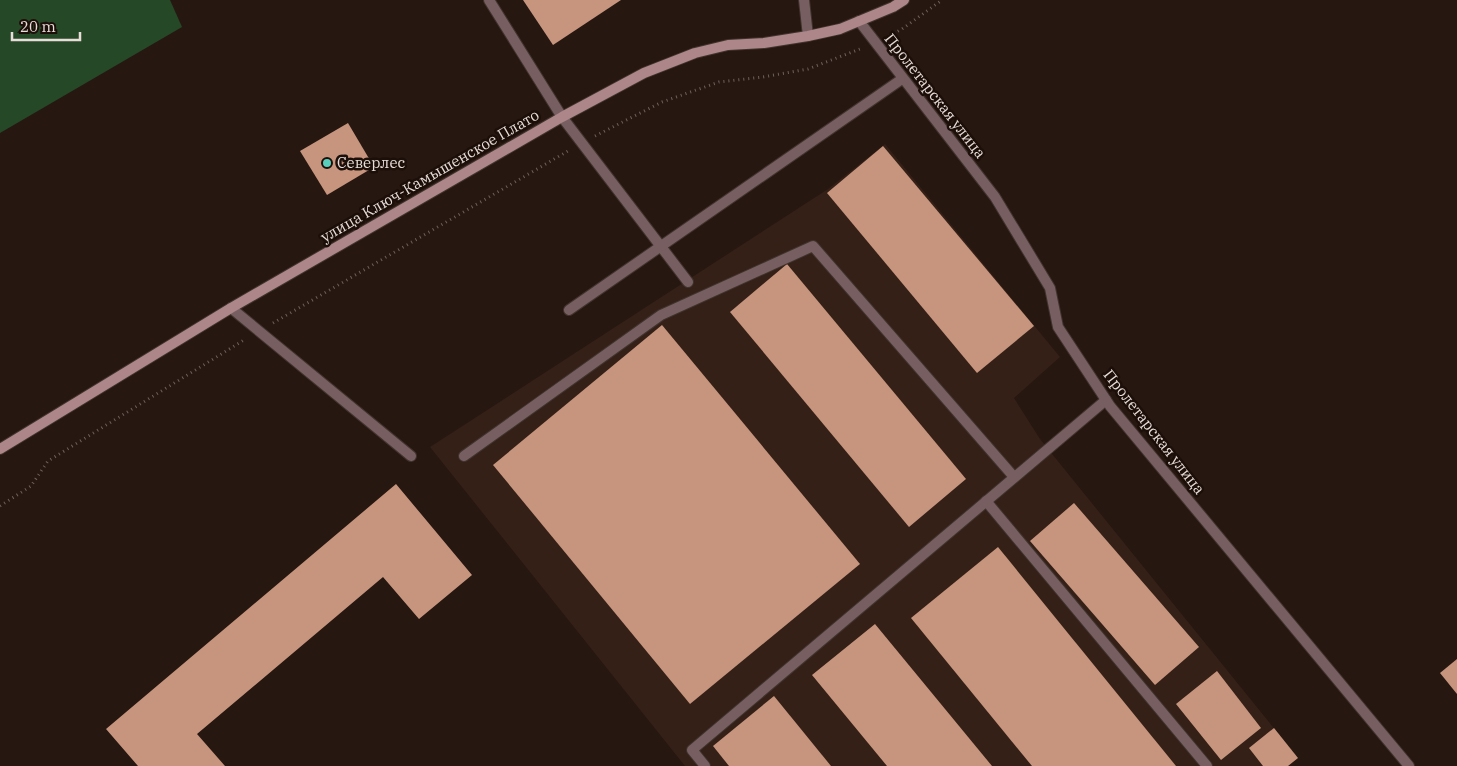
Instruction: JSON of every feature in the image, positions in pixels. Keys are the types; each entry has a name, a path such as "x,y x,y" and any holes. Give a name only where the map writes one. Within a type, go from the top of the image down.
{"main road":[{"name":"улица Ключ-Камышенское Плато","path":"0,449 232,308 562,117 644,73 695,53 728,46 808,36 840,29 893,7 904,0"}],"street":[{"path":"489,0 562,117 688,282"},
{"path":"804,0 808,36"},
{"name":"Пролетарская улица","path":"859,21 995,197 1050,288 1058,327 1106,400 1409,766"},
{"path":"569,310 902,79"},
{"path":"464,456 661,315 813,246 1014,477"},
{"path":"232,308 411,456"},
{"path":"705,766 692,750 1106,400"},
{"path":"986,501 1207,766"}],"path":[{"path":"0,506 31,486 48,462 259,331 581,143 662,102 719,82 808,69 876,43 902,29 942,0"}],"shaded area":[{"path":"885,144 1060,357 1014,398 1040,439 1298,758 1288,766 685,766 430,447 828,189"}],"green space":[{"path":"0,0 170,0 182,27 0,133"}],"building":[{"path":"523,0 621,0 553,45"},
{"path":"348,123 374,167 327,195 300,151"},
{"path":"883,146 1034,326 977,373 827,193"},
{"path":"787,264 966,479 909,527 730,312"},
{"path":"662,325 860,564 690,704 493,465"},
{"path":"396,484 472,575 419,619 383,577 197,734 225,766 138,766 106,729"},
{"path":"1074,503 1199,647 1155,685 1030,541"},
{"path":"998,547 1176,766 1032,766 911,618"},
{"path":"875,624 992,766 887,766 812,675"},
{"path":"1457,659 1457,694 1440,673"},
{"path":"1217,671 1261,728 1221,760 1176,704"},
{"path":"774,696 831,766 729,766 713,746"},
{"path":"1274,728 1298,758 1288,766 1263,766 1249,748"}],"place":[{"name":"Северлес","path":"327,163"}]}
